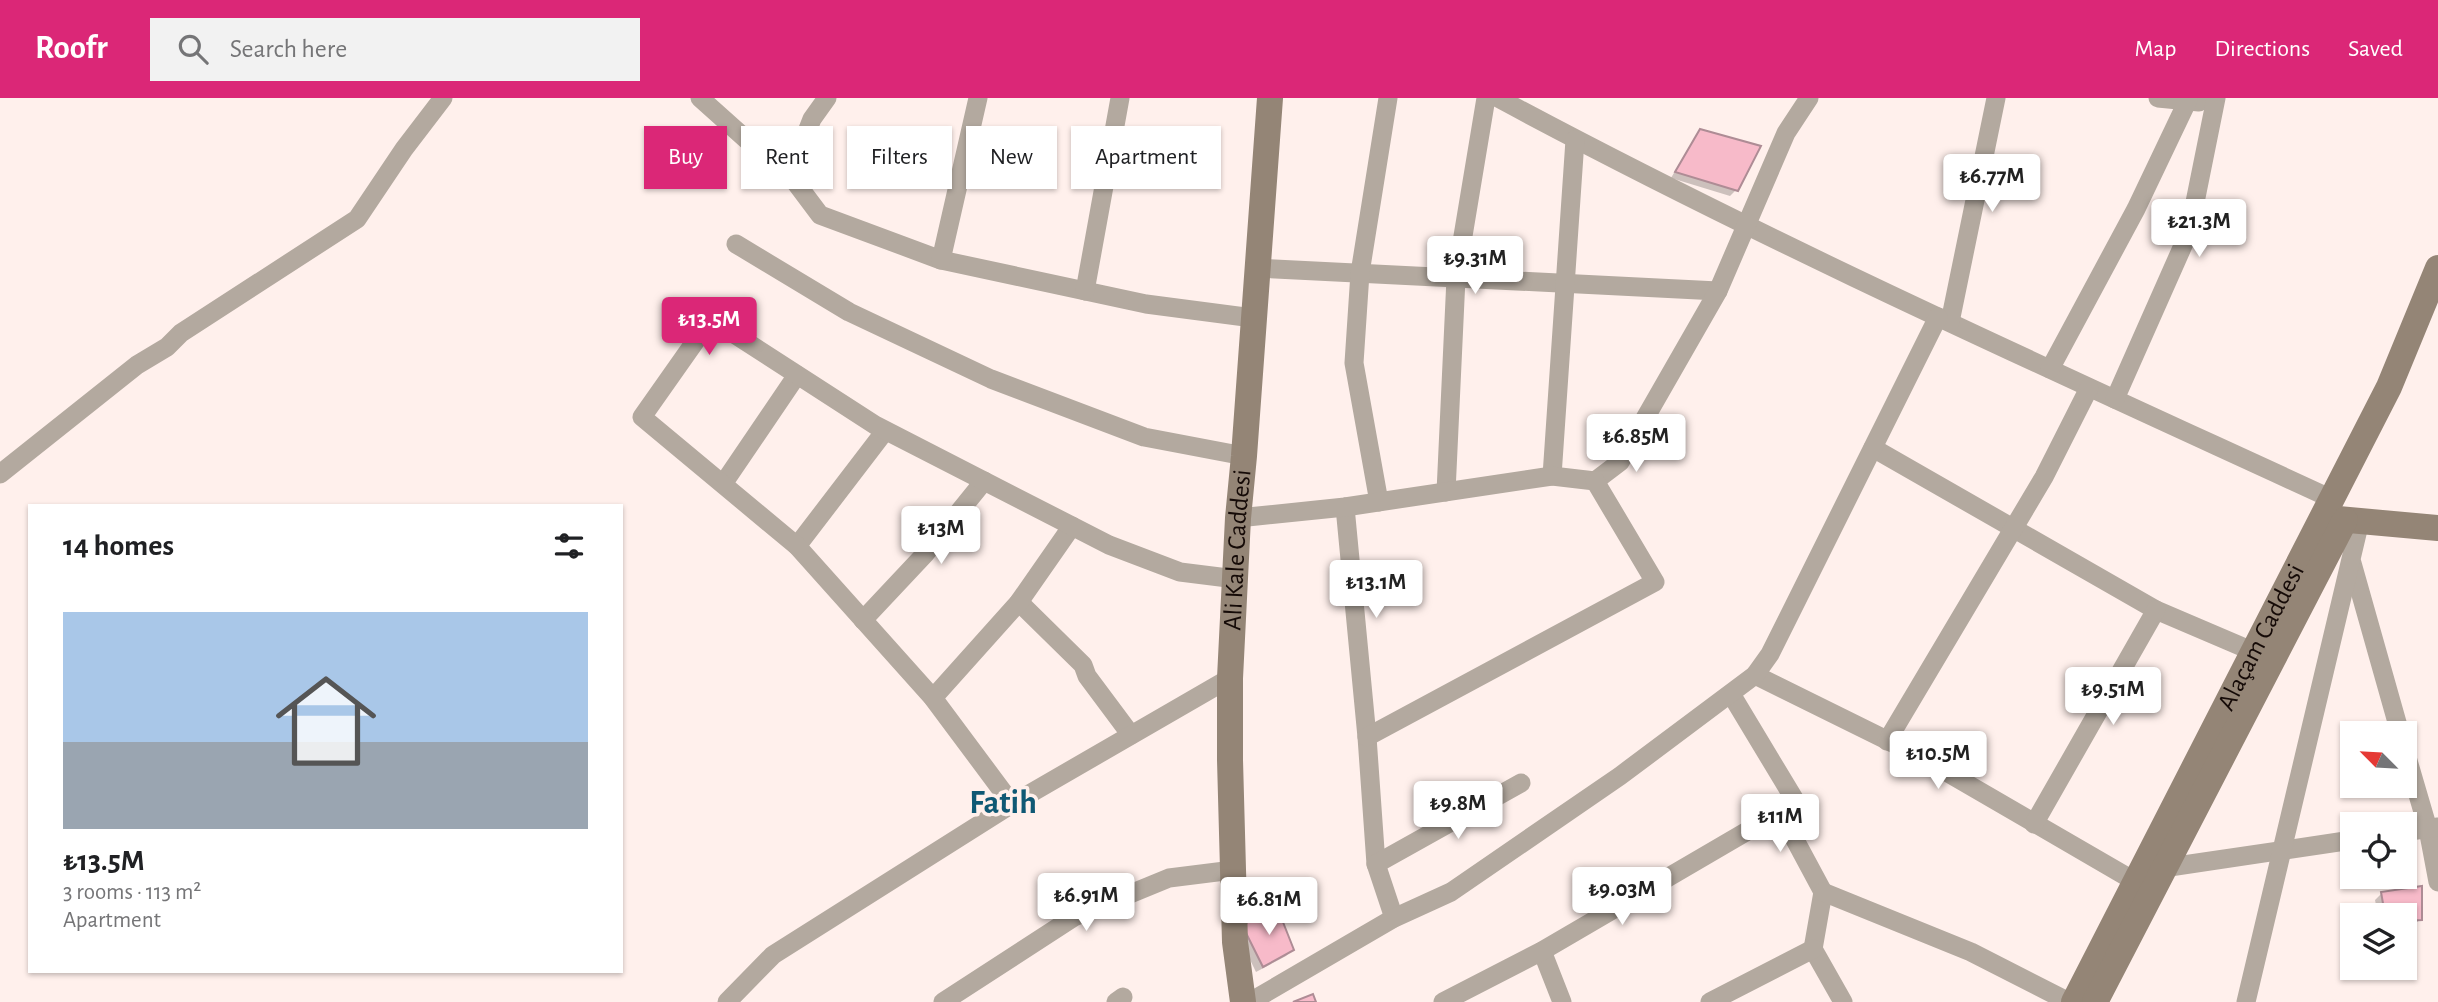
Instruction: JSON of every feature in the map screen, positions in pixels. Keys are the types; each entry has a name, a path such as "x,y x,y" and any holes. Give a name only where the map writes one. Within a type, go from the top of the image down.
{"main road":[{"name":"Ali Kale Caddesi","path":"1243,1002 1235,942 1230,678 1238,518 1270,98"},
{"name":"Alaçam Caddesi","path":"2095,1002 2340,514 2438,268"},
{"name":"Alaçam Caddesi","path":"2074,1002 2252,651 2340,514"},
{"path":"2340,514 2438,528"}],"street":[{"path":"0,474 137,365 167,347 181,332 357,219 404,149 443,98"},
{"path":"699,98 741,135"},
{"path":"809,126 827,98"},
{"path":"941,260 978,98"},
{"path":"1086,291 1120,98"},
{"path":"1379,502 1354,363 1360,274 1388,98"},
{"path":"1446,492 1456,278 1486,98"},
{"path":"1498,98 1576,140 1944,320 2115,399 2340,514 2397,721"},
{"path":"1238,518 1379,502 1552,476 1595,481 1620,462 1718,291 1786,133 1809,98"},
{"path":"1250,1002 1394,918 1451,892 1620,776 1755,675 1770,654 1873,447 1944,320 1996,98"},
{"path":"2115,399 2189,232 2215,101 2158,98"},
{"path":"2050,369 2136,209 2188,100"},
{"path":"1552,476 1576,140"},
{"path":"800,189 820,215 941,260 1146,304 1253,318"},
{"path":"736,244 849,312 991,379 1144,437 1244,456"},
{"path":"1256,268 1718,291"},
{"path":"1012,804 933,698 797,546 642,417 711,319 885,431 1109,545 1180,572 1236,579"},
{"path":"723,484 797,375"},
{"path":"1887,741 2044,477 2089,388"},
{"path":"797,546 885,431"},
{"path":"1873,447 2156,610 2252,651"},
{"path":"863,620 925,554 984,481"},
{"path":"1367,737 1655,582 1595,481"},
{"path":"1345,506 1376,864 1394,918"},
{"path":"933,698 1019,602 1072,526"},
{"path":"2246,1002 2351,559"},
{"path":"1019,602 1083,665 1087,676 1131,735"},
{"path":"2034,824 2156,610"},
{"path":"1755,675 1919,756 2136,881"},
{"path":"727,1002 774,955 1012,804 1230,678"},
{"path":"1443,1002 1542,951 1796,803 1731,694"},
{"path":"1376,864 1521,783"},
{"path":"2417,783 2433,828 2438,882"},
{"path":"1780,812 1823,892 1813,949 1843,1002"},
{"path":"2163,868 2340,843"},
{"path":"943,1002 1074,917 1169,878 1233,870"},
{"path":"1823,892 1971,952 2069,1002"},
{"path":"1710,1002 1813,949"},
{"path":"1542,951 1562,1002"}],"building":[{"path":"1700,129 1761,146 1738,191 1675,172"},
{"path":"2422,886 2422,920 2417,920 2417,903 2383,903 2381,892 2417,889"},
{"path":"1277,907 1294,950 1263,967 1242,925"},
{"path":"1313,994 1316,1002 1293,1002"}],"district":[{"name":"Fatih","path":"1003,803"}]}
